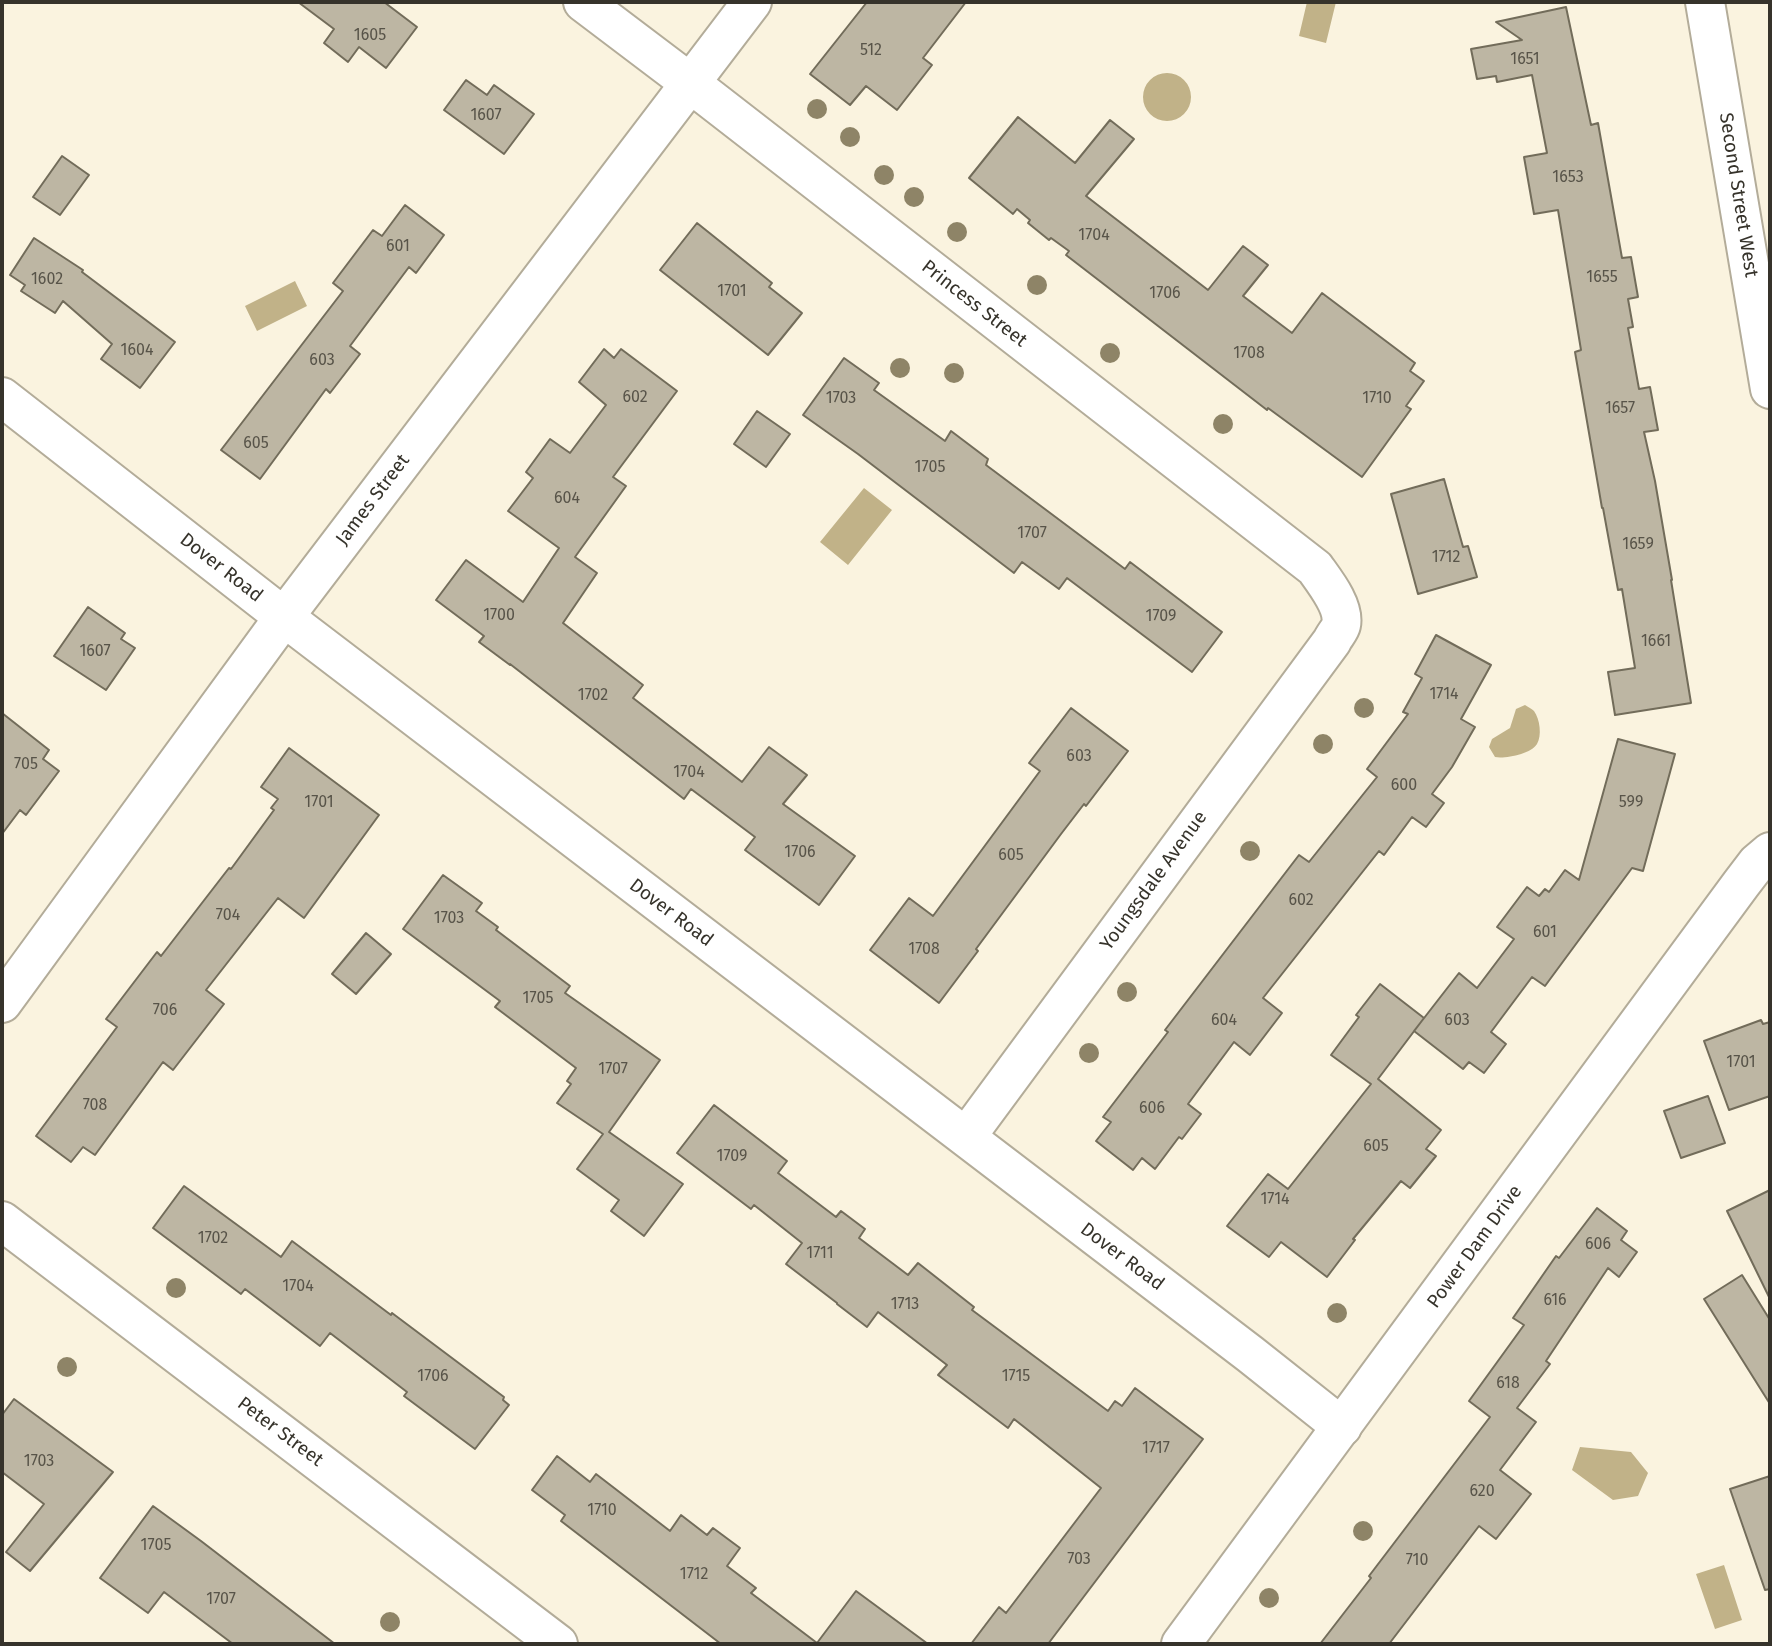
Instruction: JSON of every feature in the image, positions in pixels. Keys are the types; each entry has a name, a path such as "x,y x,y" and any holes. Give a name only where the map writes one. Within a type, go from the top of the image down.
{"street":[{"name":"Princess Street","path":"583,2 1315,568 1331,590 1339,607 1342,624"},
{"name":"James Street","path":"2,1003 284,617 752,2"},
{"name":"Second Street West","path":"1705,2 1770,389"},
{"name":"Dover Road","path":"2,397 284,617 1342,1427"},
{"name":"Youngsdale Avenue","path":"965,1137 1342,624"},
{"name":"Power Dam Drive","path":"1181,1644 1757,863 1770,852"},
{"name":"Peter Street","path":"2,1221 558,1644"}],"shaded area":[{"path":"1307,2 1336,2 1326,43 1299,36"},
{"path":"1167,73 1184,80 1191,97 1184,114 1167,121 1150,114 1143,97 1150,80"},
{"path":"295,281 307,306 257,331 245,306"},
{"path":"864,488 892,510 848,565 820,542"},
{"path":"1525,705 1534,711 1538,718 1539,741 1534,748 1518,755 1495,757 1489,747 1492,739 1510,728 1516,709"},
{"path":"1580,1447 1631,1452 1648,1473 1638,1496 1613,1500 1572,1470"},
{"path":"1724,1565 1742,1620 1715,1629 1696,1574"}],"building":[{"path":"298,2 384,2 417,27 386,68 359,47 348,62 324,43 334,29"},
{"path":"867,2 966,2 923,58 932,65 897,110 866,86 850,105 810,74"},
{"path":"1566,7 1591,125 1598,123 1622,258 1631,257 1638,297 1628,299 1633,327 1628,328 1639,389 1650,387 1658,430 1644,432 1655,481 1691,703 1615,715 1608,672 1635,668 1622,589 1618,590 1602,508 1575,352 1581,350 1558,210 1534,214 1524,157 1547,153 1532,75 1497,82 1496,76 1477,79 1471,49 1522,40 1496,22"},
{"path":"466,80 487,95 494,85 534,114 504,154 444,110"},
{"path":"1018,117 1075,163 1110,120 1134,139 1086,196 1208,290 1243,246 1268,265 1243,296 1292,333 1322,293 1415,363 1410,371 1424,381 1406,406 1411,409 1362,477 1268,408 1267,410 1066,255 1069,251 1051,238 1049,240 1028,223 1030,220 1017,209 1013,214 969,178"},
{"path":"62,156 89,175 60,215 33,197"},
{"path":"405,205 444,235 416,273 409,267 350,346 360,354 330,393 326,389 260,479 221,450 343,291 333,283 373,230 382,236"},
{"path":"697,223 772,283 769,287 802,313 768,355 660,270"},
{"path":"34,238 83,270 82,272 175,342 140,388 101,359 112,344 63,301 55,313 21,291 25,285 10,275"},
{"path":"604,349 614,358 621,349 677,391 613,477 626,486 575,557 597,573 563,623 643,685 633,698 742,782 769,747 807,775 783,804 855,856 819,905 745,850 755,837 691,789 684,799 479,642 484,636 436,600 466,560 523,602 559,548 508,511 533,478 526,472 550,439 570,453 606,405 579,382"},
{"path":"844,358 879,383 874,390 945,441 951,431 988,459 986,465 1125,569 1130,562 1222,632 1192,672 1067,578 1059,589 1022,562 1014,573 803,415"},
{"path":"757,411 790,434 766,467 734,444"},
{"path":"1444,479 1463,547 1468,546 1477,577 1418,594 1391,494"},
{"path":"88,607 125,633 121,639 135,648 106,690 54,656"},
{"path":"1436,635 1491,665 1461,719 1475,727 1452,767 1432,794 1444,803 1426,827 1412,817 1384,855 1379,851 1263,998 1282,1013 1250,1055 1234,1042 1188,1104 1201,1114 1182,1139 1179,1137 1155,1169 1142,1158 1133,1170 1096,1141 1111,1122 1103,1117 1168,1032 1165,1030 1299,855 1309,862 1377,777 1367,769 1408,714 1403,712 1422,678 1415,674"},
{"path":"1071,708 1128,751 1061,834 939,1003 870,950 909,898 933,916 1040,771 1029,763"},
{"path":"2,713 49,750 43,759 59,771 26,815 20,810 2,834"},
{"path":"1618,739 1675,754 1643,871 1632,868 1545,986 1532,977 1491,1032 1506,1044 1484,1073 1469,1062 1463,1069 1414,1031 1459,973 1477,988 1514,939 1497,927 1527,887 1539,896 1545,889 1549,892 1565,870 1579,880"},
{"path":"289,748 379,815 304,918 278,898 206,990 224,1004 173,1070 163,1062 95,1155 83,1147 71,1162 36,1136 117,1027 106,1019 157,952 161,956 229,868 231,869 274,810 271,808 278,799 261,787"},
{"path":"443,875 482,903 476,911 498,927 496,930 570,986 565,993 660,1060 609,1132 683,1184 644,1236 611,1211 619,1200 577,1169 603,1134 557,1103 571,1084 567,1081 576,1068 495,1007 500,1001 403,929"},
{"path":"366,933 391,954 356,994 332,974"},
{"path":"1380,984 1424,1018 1378,1079 1441,1130 1426,1149 1436,1156 1410,1188 1401,1181 1353,1239 1355,1240 1327,1277 1281,1242 1269,1257 1227,1226 1268,1174 1288,1189 1371,1084 1331,1055 1359,1017 1356,1015"},
{"path":"1761,1020 1763,1024 1770,1022 1770,1096 1729,1110 1704,1041"},
{"path":"1708,1096 1725,1143 1681,1158 1664,1111"},
{"path":"714,1105 787,1161 778,1173 836,1217 841,1211 865,1229 859,1238 908,1275 918,1263 974,1307 972,1310 1108,1411 1115,1401 1122,1406 1135,1388 1203,1439 1048,1644 971,1644 999,1607 1006,1613 1101,1488 1014,1419 1008,1428 938,1375 947,1365 878,1312 867,1327 786,1264 802,1243 754,1205 751,1209 677,1153"},
{"path":"184,1186 281,1257 292,1241 504,1397 503,1400 509,1405 475,1449 404,1396 407,1392 330,1333 320,1346 245,1289 241,1294 153,1228"},
{"path":"1770,1190 1770,1299 1727,1211"},
{"path":"1597,1208 1627,1231 1621,1240 1637,1252 1619,1277 1608,1268 1546,1361 1550,1364 1517,1408 1536,1422 1500,1470 1531,1494 1496,1539 1479,1526 1389,1644 1320,1644 1490,1417 1469,1401 1524,1325 1513,1318 1556,1256 1559,1258"},
{"path":"1742,1275 1770,1320 1770,1404 1704,1299"},
{"path":"14,1399 113,1472 30,1571 6,1552 44,1504 2,1472 2,1415"},
{"path":"557,1456 590,1482 596,1474 670,1531 681,1515 707,1535 713,1528 740,1548 727,1566 756,1588 751,1593 817,1643 856,1591 928,1644 721,1644 561,1521 565,1515 532,1490"},
{"path":"1770,1476 1770,1589 1765,1590 1730,1489"},
{"path":"153,1506 335,1644 233,1644 164,1592 148,1613 100,1578"}]}
